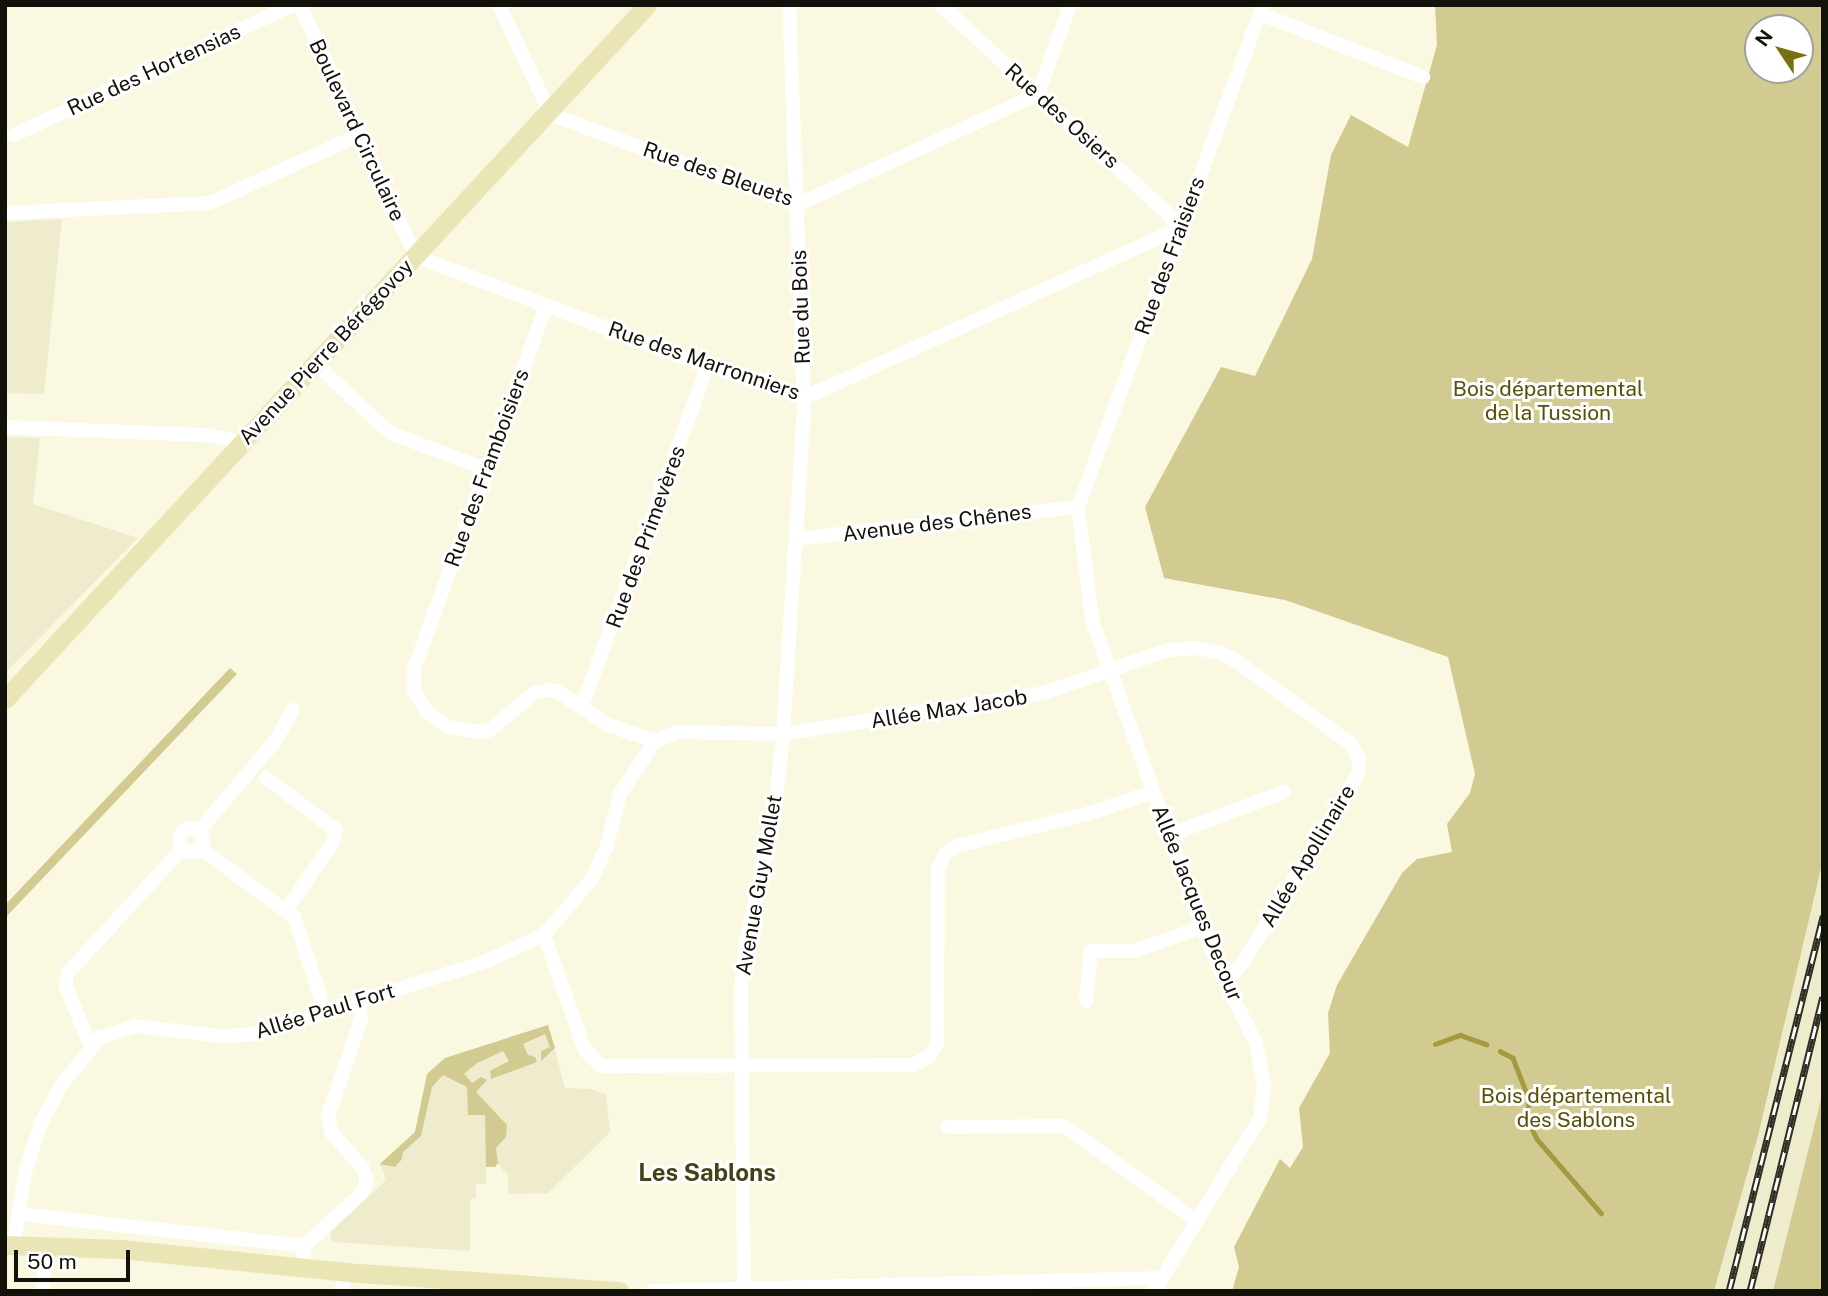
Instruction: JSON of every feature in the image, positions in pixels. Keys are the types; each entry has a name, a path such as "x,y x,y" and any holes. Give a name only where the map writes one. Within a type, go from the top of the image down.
{"street":[{"name":"Rue des Hortensias","path":"14,135 293,5"},
{"name":"Boulevard Circulaire","path":"300,5 409,242 417,253"},
{"path":"499,5 549,111"},
{"name":"Avenue Pierre Bérégovoy","path":"5,699 647,5"},
{"name":"Rue du Bois","path":"783,734 804,398 789,5"},
{"name":"Rue des Osiers","path":"941,5 1167,213 1179,229"},
{"path":"1038,94 1070,5"},
{"path":"1261,10 1423,77"},
{"name":"Rue des Fraisiers","path":"1078,507 1261,10"},
{"name":"Rue des Bleuets","path":"549,111 560,118 797,205 1038,94"},
{"path":"5,213 210,203 359,135"},
{"name":"Rue des Marronniers","path":"417,253 428,261 546,306 708,366 804,398 1179,229"},
{"name":"Rue des Framboisiers","path":"546,306 427,630 414,668 414,691 426,711 447,727 469,733 490,730 542,690 557,691 582,706"},
{"path":"316,364 390,433 486,469"},
{"name":"Rue des Primevères","path":"582,706 708,366"},
{"path":"5,427 208,435 242,442"},
{"name":"Avenue des Chênes","path":"796,539 1078,507"},
{"name":"Allée Jacques Decour","path":"1078,507 1092,619 1202,927 1223,978 1256,1043 1264,1086 1260,1118 1154,1291"},
{"name":"Allée Apollinaire","path":"1111,671 1168,650 1196,648 1220,653 1232,657 1357,751 1359,771 1350,788 1242,964 1233,974 1223,978"},
{"name":"Allée Max Jacob","path":"654,741 679,732 783,734 1009,701 1044,694 1111,671"},
{"path":"582,706 608,724 654,741"},
{"path":"199,831 275,741 293,710"},
{"name":"Avenue Guy Mollet","path":"744,1288 737,1210 741,991 746,940 769,844 783,734"},
{"name":"Allée Paul Fort","path":"10,1244 20,1214 25,1172 40,1123 62,1084 91,1047 113,1031 134,1026 240,1036 304,1020 492,959 544,935 592,879 607,845 620,794 654,741"},
{"path":"266,778 336,830 333,842 287,909"},
{"path":"544,935 585,1051 595,1063 608,1068 895,1066 922,1062 935,1050 937,1042 938,869 945,854 957,846 1090,813 1153,792"},
{"path":"1168,835 1284,792"},
{"path":"187,828 199,831 202,836 200,848 195,852 182,849 179,844 181,832 187,828"},
{"path":"200,848 287,909 293,917 325,1011"},
{"path":"91,1047 66,987 67,974 182,849"},
{"path":"1086,1002 1091,951 1134,951 1202,927"},
{"path":"303,1267 304,1247 361,1194 367,1180 362,1167 331,1132 328,1116 361,1019 359,1001"},
{"path":"947,1127 1064,1126 1197,1221"},
{"path":"20,1214 304,1247"},
{"path":"10,1244 121,1249 303,1267 343,1281 619,1291"},
{"path":"43,1291 45,1246"},
{"path":"652,1291 744,1288 808,1290 1162,1278"}],"shaded area":[{"path":"62,219 44,394 5,393 5,222"},
{"path":"5,437 40,438 33,504 138,538 5,673"},
{"path":"1823,860 1823,1091 1773,1291 1714,1291 1758,1136"},
{"path":"548,1025 565,1088 590,1089 606,1094 610,1132 548,1193 508,1194 508,1175 498,1164 486,1167 486,1184 476,1184 476,1199 470,1199 470,1251 332,1242 330,1232 386,1180 380,1164 415,1132 427,1074 445,1058"}],"green space":[{"path":"1435,5 1823,5 1823,860 1758,1136 1714,1291 1232,1291 1239,1267 1234,1247 1280,1159 1290,1168 1303,1147 1299,1108 1330,1053 1328,1013 1337,985 1402,873 1417,859 1452,852 1447,824 1470,793 1475,774 1448,657 1285,600 1164,578 1145,507 1221,367 1255,376 1312,259 1331,155 1351,115 1408,147 1437,45"},
{"path":"230,668 237,674 5,918 5,905"},
{"path":"548,1025 555,1048 541,1061 541,1051 550,1047 545,1034 523,1044 528,1055 535,1057 537,1062 491,1079 490,1071 509,1061 503,1051 477,1063 464,1074 472,1083 481,1077 487,1080 476,1092 507,1125 506,1137 496,1148 498,1163 495,1167 486,1167 485,1115 468,1115 467,1087 443,1075 432,1087 421,1136 403,1152 402,1159 395,1167 380,1164 415,1132 427,1074 445,1058"},
{"path":"1823,1091 1823,1291 1773,1291"}],"waterway":[{"path":"1435,1044 1460,1035 1486,1044"},
{"path":"1500,1051 1513,1058 1529,1099 1528,1121 1537,1139 1601,1213"}],"railway":[{"path":"1729,1291 1823,916"},
{"path":"1750,1291 1823,997"}],"district":[{"name":"Les Sablons","path":"707,1173"}],"park label":[{"name":"Bois départemental de la Tussion","path":"1548,401"},
{"name":"Bois départemental des Sablons","path":"1576,1108"}]}
